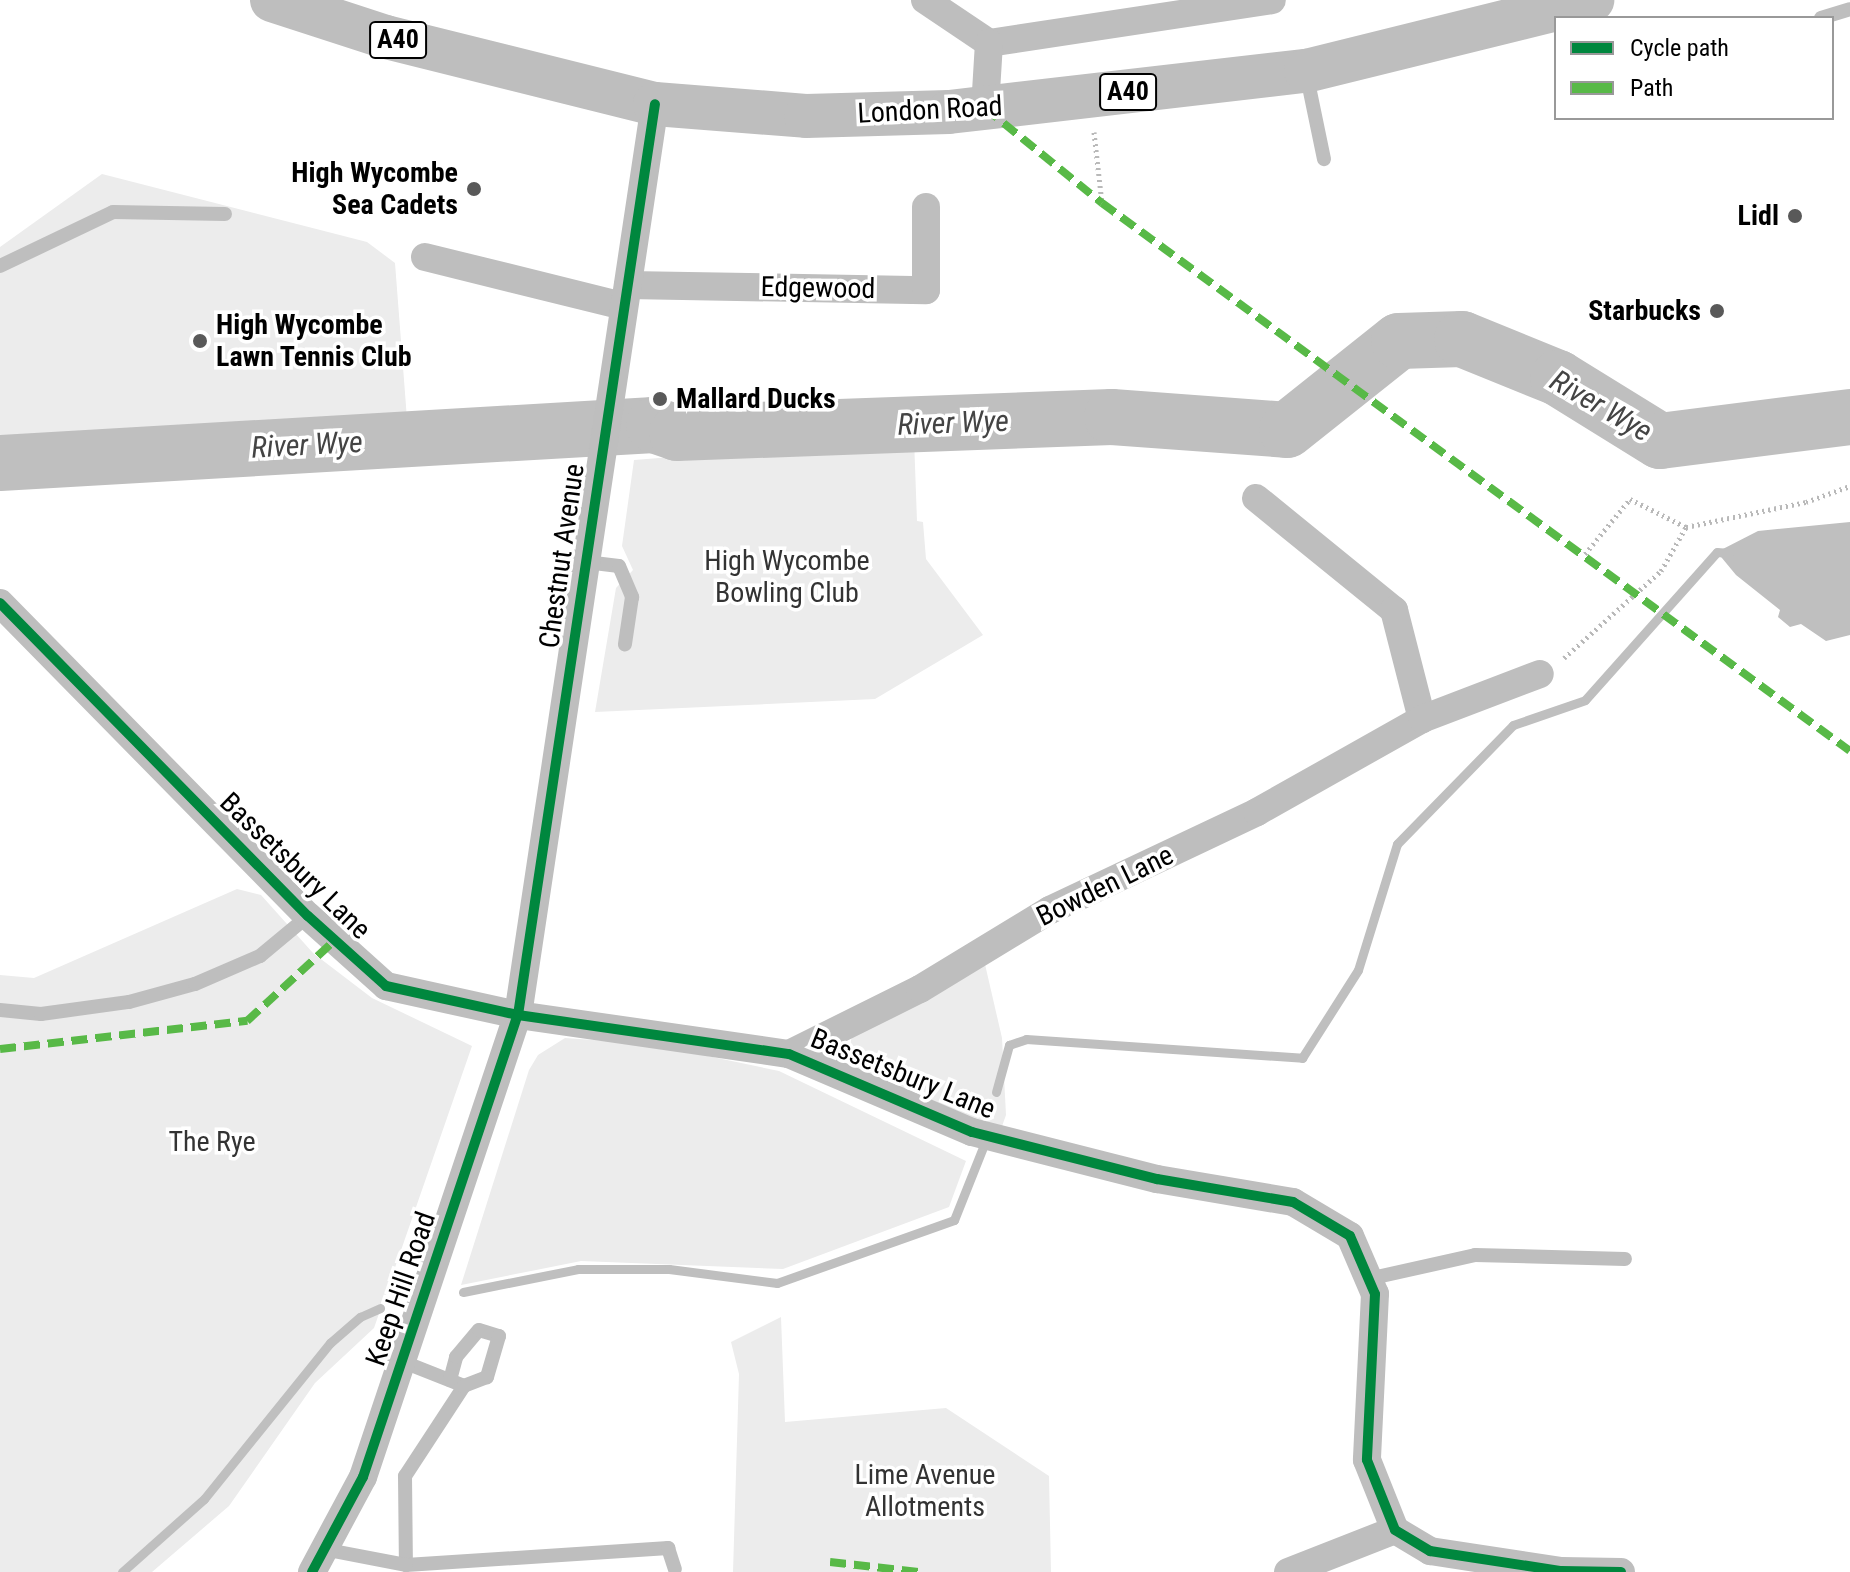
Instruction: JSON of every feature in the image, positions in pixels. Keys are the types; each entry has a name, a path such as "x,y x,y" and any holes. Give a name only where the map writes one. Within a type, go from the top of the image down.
{"main road":[{"name":"London Road","path":"272,0 386,37 655,104 806,116 985,108 1306,71 1592,0"}],"street":[{"path":"925,0 989,43 1159,10 1272,0"},
{"path":"985,108 989,43"},
{"name":"Chestnut Avenue","path":"518,1015 655,104"},
{"name":"Edgewood","path":"626,296 926,290 926,207"},
{"path":"425,257 626,296"},
{"path":"1256,498 1394,610 1422,719"},
{"name":"Bassetsbury Lane","path":"0,603 308,916 386,986 518,1015 789,1054 972,1132 1157,1179 1293,1202 1350,1236 1375,1294 1367,1460 1395,1530"},
{"name":"Bowden Lane","path":"789,1054 920,989 1050,910 1257,812 1422,719 1540,674"},
{"name":"Keep Hill Road","path":"320,1561 363,1477 518,1015"},
{"path":"1288,1572 1395,1530 1430,1551 1561,1571 1621,1572"}],"lane":[{"path":"1827,16 1850,9"},
{"path":"1306,71 1324,159"},
{"path":"0,266 113,212 225,214"},
{"path":"586,562 619,566 632,597 625,644"},
{"path":"0,1010 41,1014 114,1004 195,984 260,956 308,916"},
{"path":"1368,1279 1475,1255 1625,1259"},
{"path":"401,1361 457,1383 405,1476 406,1565"},
{"path":"320,1561 406,1565 668,1548 675,1569"}],"path":[{"path":"1070,99 1096,135 1102,203"},
{"path":"1585,554 1630,499 1686,527 1806,502 1850,486"},
{"path":"1540,674 1575,651 1661,571 1686,527"}],"green space":[{"name":"High Wycombe Lawn Tennis Club","path":"102,174 367,242 395,263 407,419 0,450 0,247"},
{"name":"High Wycombe Bowling Club","path":"914,438 917,521 923,522 926,559 983,635 875,699 595,712 616,588 633,570 622,546 634,460"},
{"name":"The Rye","path":"237,889 261,895 313,953 372,998 472,1046 374,1328 315,1383 229,1506 152,1572 0,1572 0,975 34,978"},
{"path":"984,960 1002,1038 1006,1115 1001,1129 853,1068 849,1052 852,1035"},
{"path":"565,1038 650,1044 779,1071 966,1161 949,1207 783,1269 581,1261 461,1285 529,1070 538,1055"},
{"name":"Lime Avenue Allotments","path":"781,1317 785,1422 946,1408 1049,1476 1051,1572 733,1572 739,1374 731,1342"}],"shaded area":[{"path":"1850,522 1850,635 1826,641 1801,624 1790,627 1778,617 1780,610 1736,575 1717,552 1758,531"}],"waterway":[{"name":"River Wye","path":"0,463 654,425 677,433 1112,417 1287,430 1399,341 1462,339 1558,378 1660,441 1850,417"},
{"path":"996,1092 1009,1045 1026,1039 1302,1058 1358,970 1397,844 1513,725 1585,700 1717,552 1729,553"},
{"path":"463,1292 578,1269 669,1269 777,1283 954,1220 983,1147"},
{"path":"122,1572 204,1499 330,1343 360,1317 380,1308"}],"marked path":[{"path":"985,108 1102,203 1850,751"},
{"path":"0,1049 247,1021 335,940"},
{"path":"830,1562 918,1572"}],"cycle path":[{"path":"312,1572 363,1477 518,1015 655,104"},
{"path":"0,603 308,916 386,986 518,1015 789,1054 972,1132 1157,1179 1293,1202 1350,1236 1375,1294 1367,1460 1395,1530 1430,1551 1561,1571 1621,1572"}],"place":[{"name":"High Wycombe Sea Cadets","path":"474,189"},
{"name":"Lidl","path":"1795,216"},
{"name":"Starbucks","path":"1717,311"},
{"name":"High Wycombe Lawn Tennis Club","path":"200,341"},
{"name":"Mallard Ducks","path":"660,399"}]}
